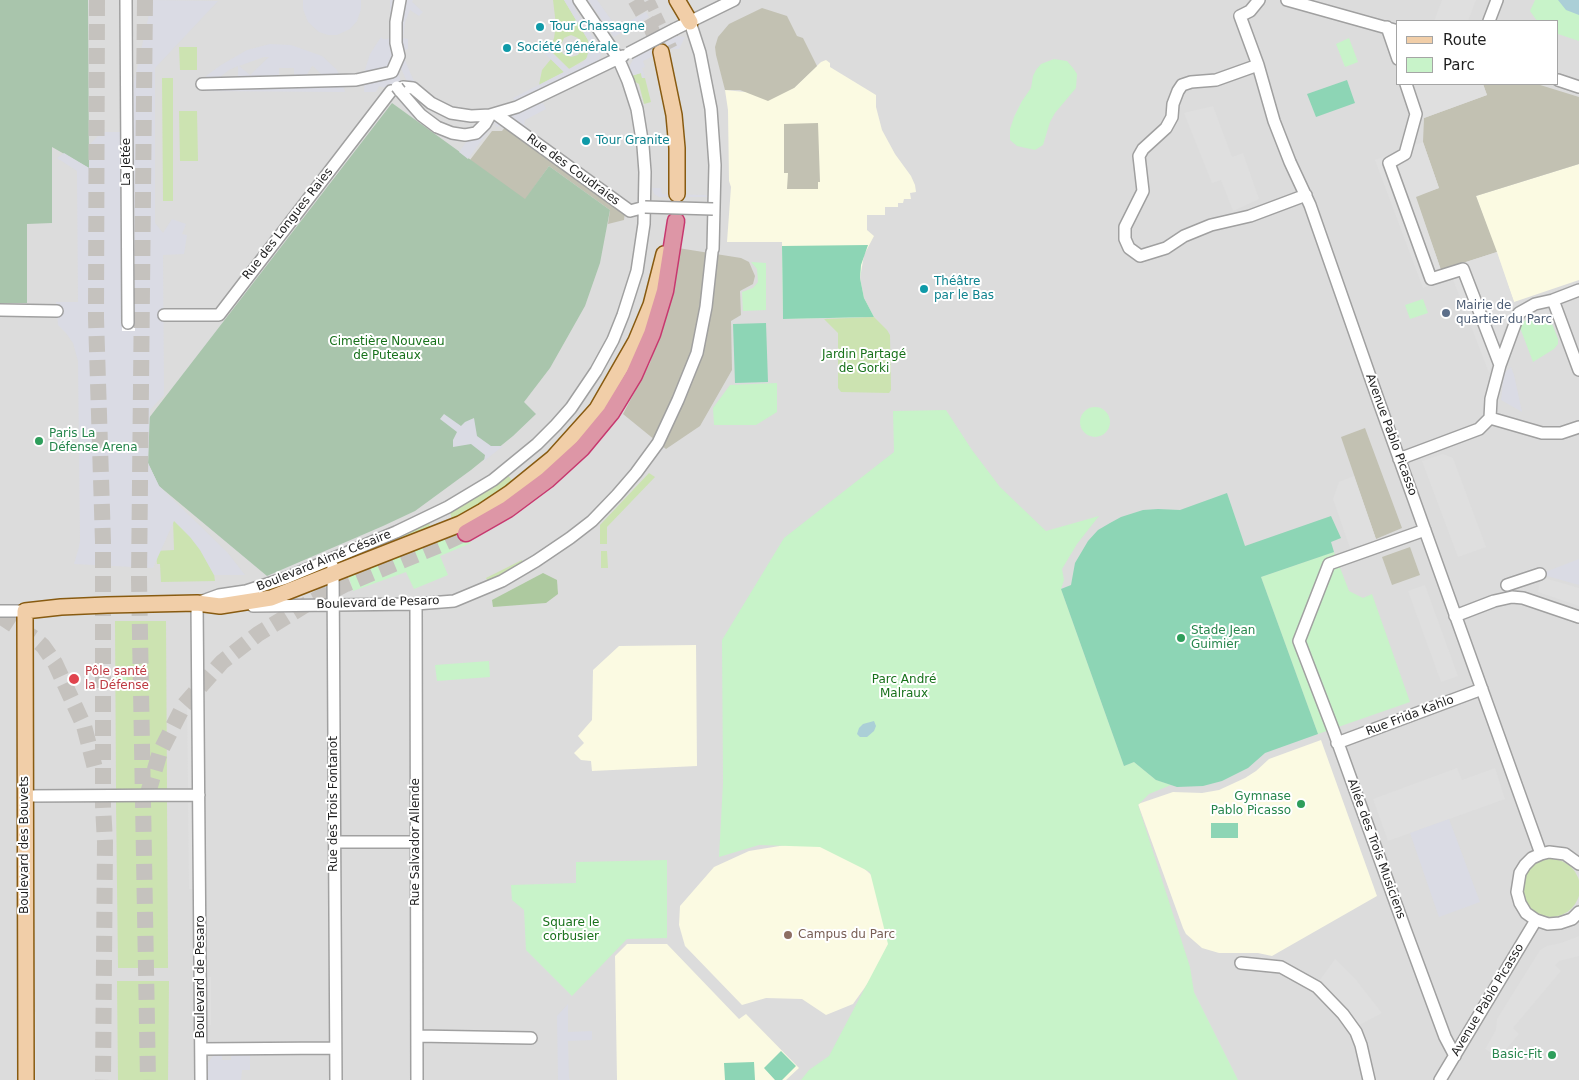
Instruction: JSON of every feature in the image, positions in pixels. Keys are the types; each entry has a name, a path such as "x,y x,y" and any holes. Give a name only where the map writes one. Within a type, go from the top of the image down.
{"highway":[{"path":"466,533 508,509 547,480 582,448 611,413 634,375 652,334 665,291 674,221"}],"main road":[{"path":"678,0 690,22"},
{"path":"661,52 674,116 677,148 677,194"},
{"name":"Boulevard Aimé Césaire","path":"24,611 61,607 197,603 228,605 271,598 333,567 429,536 476,516 510,493 553,458 597,409 636,341 651,305 674,221"},
{"name":"Boulevard des Bouvets","path":"24,611 26,1080"}],"street":[{"name":"La Jetée","path":"126,0 128,323"},
{"path":"400,0 396,22 396,42 399,56 392,72 398,89 421,115 437,127 452,133 465,135 476,133 493,115"},
{"path":"579,0 618,58"},
{"path":"398,89 413,88 431,103 451,113 472,116 493,115 517,107 734,0"},
{"name":"Avenue Pablo Picasso","path":"1259,0 1250,11 1240,16 1258,65 1274,121 1290,162 1306,195 1541,854"},
{"path":"1287,0 1392,29 1396,49"},
{"path":"1489,20 1497,0"},
{"name":"Boulevard de Pesaro","path":"228,605 416,604 454,601 502,581 536,561 592,521 636,473 658,443 678,400 697,353 706,307 712,251 715,166 711,109 700,53 690,22"},
{"name":"Boulevard Aimé Césaire","path":"197,603 219,595 234,594 333,567 396,532 448,507 493,480 524,455 556,425 585,389 613,340 632,291 641,249 644,207 643,146 637,109 618,58"},
{"path":"1258,65 1216,80 1191,82 1182,85 1172,104 1172,117 1166,128 1142,149 1139,156 1143,191 1125,227 1125,239 1128,248 1140,256 1166,248 1184,236 1211,225 1250,216 1306,195"},
{"path":"202,84 356,80 392,72"},
{"path":"1559,80 1579,87"},
{"path":"1406,85 1416,114 1405,154 1389,163 1431,279 1462,269 1500,365"},
{"name":"Rue des Longues Raies","path":"164,316 218,315 398,89"},
{"name":"Rue des Coudraies","path":"493,115 630,211 644,207 714,209"},
{"path":"1399,459 1476,432 1490,418 1491,399 1500,365 1519,313 1535,304 1553,300 1579,290"},
{"path":"1553,300 1579,370"},
{"path":"0,310 57,310"},
{"path":"1490,418 1542,433 1561,433 1579,427"},
{"name":"Boulevard Aimé Césaire","path":"429,536 448,507"},
{"name":"Allée des Trois Musiciens","path":"1425,530 1329,564 1299,641 1404,929 1447,1041 1455,1056"},
{"name":"Rue des Trois Fontanot","path":"333,567 336,1080"},
{"path":"1507,585 1540,574"},
{"path":"1455,616 1494,601 1512,597 1523,598 1579,617"},
{"name":"Boulevard de Pesaro","path":"197,603 201,1080"},
{"name":"Rue Salvador Allende","path":"416,604 417,1080"},
{"name":"Boulevard Aimé Césaire","path":"0,610 24,611"},
{"name":"Rue Frida Kahlo","path":"1337,743 1482,689"},
{"path":"26,796 199,795"},
{"path":"335,842 416,842"},
{"path":"1579,864 1572,858 1557,852 1541,854 1532,858 1525,865 1517,882 1520,903 1526,913 1536,920 1548,924 1560,924 1572,919 1579,912"},
{"name":"Avenue Pablo Picasso","path":"1440,1080 1536,920"},
{"path":"1240,963 1281,966 1317,987 1344,1014 1356,1032 1369,1080"},
{"path":"417,1036 531,1038"},
{"path":"201,1049 335,1048"}],"shaded area":[{"path":"0,0 1579,0 1579,1080 0,1080"},
{"path":"148,0 218,1 155,68 155,223 163,233 172,219 186,224 182,234 187,235 184,254 163,255 164,395 150,410 148,463 159,486 227,552 245,575 214,575 200,550 174,521 153,568 74,564 80,540 78,361 73,343 58,325 56,302 78,302 77,171 57,158 64,153 89,168 89,145 102,132 123,132 149,14"},
{"path":"303,0 361,0 361,9 357,21 350,29 337,35 328,35 319,32 308,22 303,9"},
{"path":"390,0 413,0 412,2 423,12 419,16 410,10 405,22 403,38 408,39 408,49 402,52 413,79 419,87 441,104 460,111 516,110 543,103 546,109 525,120 524,124 530,130 513,118 499,118 500,126 496,127 495,122 468,159 459,152 467,141 450,140 433,132 409,113 387,88 379,86 376,92 364,92 365,70 370,54 381,37 388,39 391,34","holes":["399,64 408,84 465,119 495,120 482,121 470,131 443,126 412,100 401,83 398,70"]},
{"path":"564,0 572,0 576,11 599,47 601,54 599,60 516,103 513,98 564,72 541,50 545,46 569,69 582,63 587,58 588,40"},
{"path":"588,0 597,0 617,28 646,12 649,17 614,37"},
{"path":"1442,0 1476,0 1468,20 1434,20"},
{"path":"762,8 787,16 797,36 803,38 817,66 794,88 768,101 740,90 725,90 715,47 718,37 729,24"},
{"path":"673,37 685,37 679,49 669,49 643,61 645,67 642,68 645,78 642,78 641,73 631,76 629,67 634,58"},
{"path":"270,44 291,45 322,56 336,69 341,77 345,92 207,91 206,76 247,50","holes":["264,57 269,57 250,75 239,66","238,66 238,77 220,77","313,66 326,79 305,78","279,68 294,68 294,75 279,75"]},
{"path":"826,60 830,63 830,67 876,95 876,107 882,130 895,154 911,176 916,192 910,193 911,199 904,199 903,203 898,203 898,207 885,207 885,215 867,215 867,230 874,236 864,255 860,278 864,298 874,317 783,319 782,242 727,242 731,187 729,181 728,110 725,90 745,92 794,88 821,62"},
{"path":"1399,85 1483,85 1487,95 1424,118 1412,120"},
{"path":"1483,85 1540,85 1579,97 1579,164 1476,196 1497,252 1441,270 1415,196 1439,188 1423,142 1424,118 1487,95"},
{"path":"1213,106 1232,157 1243,153 1259,199 1233,211 1221,180 1212,183 1184,113"},
{"path":"818,123 820,182 818,182 818,189 787,189 788,173 784,173 784,124"},
{"path":"506,126 625,212 624,220 608,224 610,210 549,166 525,200 470,160 492,131 502,131"},
{"path":"1423,142 1439,188 1416,197 1441,270 1497,252 1514,302 1489,373 1452,277 1423,288 1375,160"},
{"path":"1579,164 1579,280 1514,302 1476,196"},
{"path":"652,188 661,188 662,194 706,195 708,197 659,197 654,194"},
{"path":"678,248 741,258 749,262 755,276 753,284 740,291 741,315 731,321 732,370 700,426 666,449 623,414 650,363 670,299"},
{"path":"1511,367 1522,412 1501,400 1504,373"},
{"path":"444,414 461,426 474,418 477,436 491,446 503,446 484,461 485,455 471,444 453,447 453,440 457,432 440,419"},
{"path":"1365,428 1402,528 1376,539 1341,437"},
{"path":"1443,454 1453,458 1486,547 1458,557 1422,461"},
{"path":"1354,476 1377,542 1350,548 1333,499 1339,482"},
{"path":"1410,547 1420,575 1392,585 1382,557"},
{"path":"1579,559 1579,585 1540,574"},
{"path":"1541,577 1579,588 1579,606 1538,592"},
{"path":"1425,585 1458,676 1441,682 1408,591"},
{"path":"696,645 697,766 592,771 591,761 581,760 574,753 584,743 578,736 592,720 593,670 619,646"},
{"path":"187,695 191,695 192,790 188,790"},
{"path":"1321,740 1377,896 1272,956 1258,953 1219,953 1202,948 1186,934 1183,928 1138,804 1173,792 1202,793 1219,790 1245,778 1269,759"},
{"path":"1457,768 1462,780 1495,768 1505,799 1388,841 1373,799"},
{"path":"188,800 192,800 193,889 189,889"},
{"path":"1449,819 1480,902 1439,917 1410,833"},
{"name":"Campus du Parc","path":"810,841 855,860 880,883 891,951 853,1004 826,1015 802,999 766,998 742,1005 685,946 679,925 680,906 714,867 749,851"},
{"path":"30,852 35,852 35,931 31,931"},
{"path":"1579,936 1579,956 1559,961 1555,965 1561,971 1513,1028 1519,1034 1499,1058 1485,1049 1496,1030 1497,1019 1540,950"},
{"path":"627,944 667,944 739,1019 746,1014 799,1068 786,1080 617,1080 615,956"},
{"path":"1335,959 1357,981 1382,1013 1357,1026 1344,1007 1319,981"},
{"path":"208,977 211,977 211,1025 208,1025"},
{"path":"568,1004 568,1032 592,1031 592,1040 568,1041 570,1080 558,1080 557,1016"},
{"path":"31,1012 36,1012 36,1080 31,1080"},
{"path":"222,1055 222,1060 231,1060 231,1055 250,1055 250,1070 242,1070 241,1080 208,1080 208,1062 213,1056"}],"green space":[{"path":"0,0 88,0 89,168 52,147 52,223 27,224 27,303 0,303"},
{"path":"553,0 564,0 588,40 589,52 586,59 569,69 550,50 556,25","holes":["571,35 578,38 582,43 582,49 578,55 571,57 563,54 560,47 564,38"]},
{"path":"1535,0 1579,0 1579,41 1559,34 1559,20 1536,20 1530,11"},
{"path":"1349,38 1358,62 1345,67 1336,44"},
{"path":"179,47 197,47 197,70 180,70"},
{"path":"551,59 564,72 539,85 542,70"},
{"path":"1054,59 1067,61 1073,68 1077,74 1076,88 1055,113 1050,122 1043,145 1035,150 1017,146 1010,140 1010,129 1014,117 1031,88 1036,70 1041,64"},
{"path":"641,73 642,78 645,78 651,102 644,104 639,84 633,81 631,76"},
{"path":"162,78 173,78 173,201 163,201"},
{"path":"1347,80 1355,103 1316,117 1307,94"},
{"name":"Cimetière Nouveau de Puteaux","path":"392,103 525,199 549,166 610,210 600,263 585,306 550,368 524,402 536,414 513,436 415,511 267,576 159,486 148,463 149,418"},
{"path":"179,111 197,111 198,161 180,161"},
{"path":"868,245 861,265 860,278 864,298 874,317 783,319 782,246"},
{"path":"751,262 766,263 766,310 743,311 742,292 753,288 758,282 757,269"},
{"path":"1423,299 1428,313 1410,319 1405,305"},
{"name":"Jardin Partagé de Gorki","path":"874,317 890,335 891,390 889,393 841,392 838,388 838,333 824,319"},
{"path":"1530,317 1548,319 1558,339 1558,344 1554,349 1533,362 1519,325"},
{"path":"766,323 768,382 735,383 733,324"},
{"path":"777,383 777,412 756,425 714,425 713,408 730,385"},
{"path":"1095,407 1106,411 1110,422 1106,433 1095,437 1084,433 1080,422 1084,411"},
{"name":"Parc André Malraux","path":"946,410 972,450 1000,487 1046,531 1099,516 1077,544 1062,569 1064,580 1061,589 1124,766 1134,762 1156,780 1171,785 1149,794 1138,805 1190,967 1194,992 1238,1080 801,1080 809,1070 829,1056 888,944 870,872 820,847 759,845 719,857 723,783 722,640 784,538 894,452 893,411"},
{"path":"506,473 515,484 453,522 449,509"},
{"path":"649,473 655,477 607,527 607,544 600,544 600,525"},
{"name":"Stade Jean Guimier","path":"1227,493 1245,546 1331,516 1341,538 1331,542 1334,552 1261,577 1318,734 1265,753 1248,768 1222,781 1203,786 1177,787 1156,780 1134,762 1124,766 1061,589 1071,585 1075,563 1088,541 1098,530 1110,523 1121,517 1143,510 1180,510"},
{"path":"173,519 190,534 199,547 214,574 215,581 161,582 160,564 157,564 156,551 174,550"},
{"path":"430,519 429,532 346,566 343,559"},
{"path":"464,528 471,543 440,556 448,575 414,589 406,572 353,591 349,577"},
{"path":"601,551 607,551 608,568 601,568"},
{"path":"1334,552 1349,591 1363,598 1372,594 1410,702 1318,734 1261,577"},
{"path":"522,560 524,564 488,582 486,578"},
{"path":"543,573 557,580 558,594 546,603 493,607 492,600"},
{"path":"115,621 166,621 167,789 116,789"},
{"path":"489,661 490,677 437,681 435,665"},
{"path":"117,672 126,672 127,690 118,690"},
{"path":"116,802 167,802 168,968 118,968"},
{"path":"1211,823 1238,823 1238,838 1211,838"},
{"path":"1545,859 1557,859 1572,867 1580,882 1580,894 1572,909 1557,917 1545,917 1530,909 1522,894 1522,882 1530,867"},
{"name":"Square le corbusier","path":"667,860 667,938 627,939 572,996 526,950 524,910 512,900 511,885 576,883 576,862"},
{"path":"117,981 169,981 168,1080 118,1080"},
{"path":"781,1051 796,1066 782,1080 775,1080 764,1068"},
{"path":"754,1062 755,1080 725,1080 724,1063"}],"water":[{"path":"1558,0 1579,0 1579,15 1566,10"},
{"path":"874,721 876,726 874,731 867,737 860,737 857,734 863,724"}],"pier":[{"path":"120,0 133,0 135,331 122,331"}],"tunnel":[{"path":"97,0 96,318 103,542 103,806 105,842 103,1080"},
{"path":"145,0 139,579 148,1080"},
{"path":"635,0 651,28 661,52"},
{"path":"649,0 672,48"},
{"path":"148,793 160,752 184,705 222,662 258,634 307,604 346,584 466,533"},
{"path":"0,616 34,638 43,646 55,663 84,726 96,772"}],"place":[{"name":"Tour Chassagne","path":"540,27"},
{"name":"Société générale","path":"507,48"},
{"name":"Tour Granite","path":"586,141"},
{"name":"Théâtre par le Bas","path":"924,289"},
{"name":"Mairie de quartier du Parc","path":"1446,313"},
{"name":"Paris La Défense Arena","path":"39,441"},
{"name":"Stade Jean Guimier","path":"1181,638"},
{"name":"Pôle santé la Défense","path":"74,679"},
{"name":"Gymnase Pablo Picasso","path":"1301,804"},
{"name":"Campus du Parc","path":"788,935"},
{"name":"Basic-Fit","path":"1552,1055"}]}
